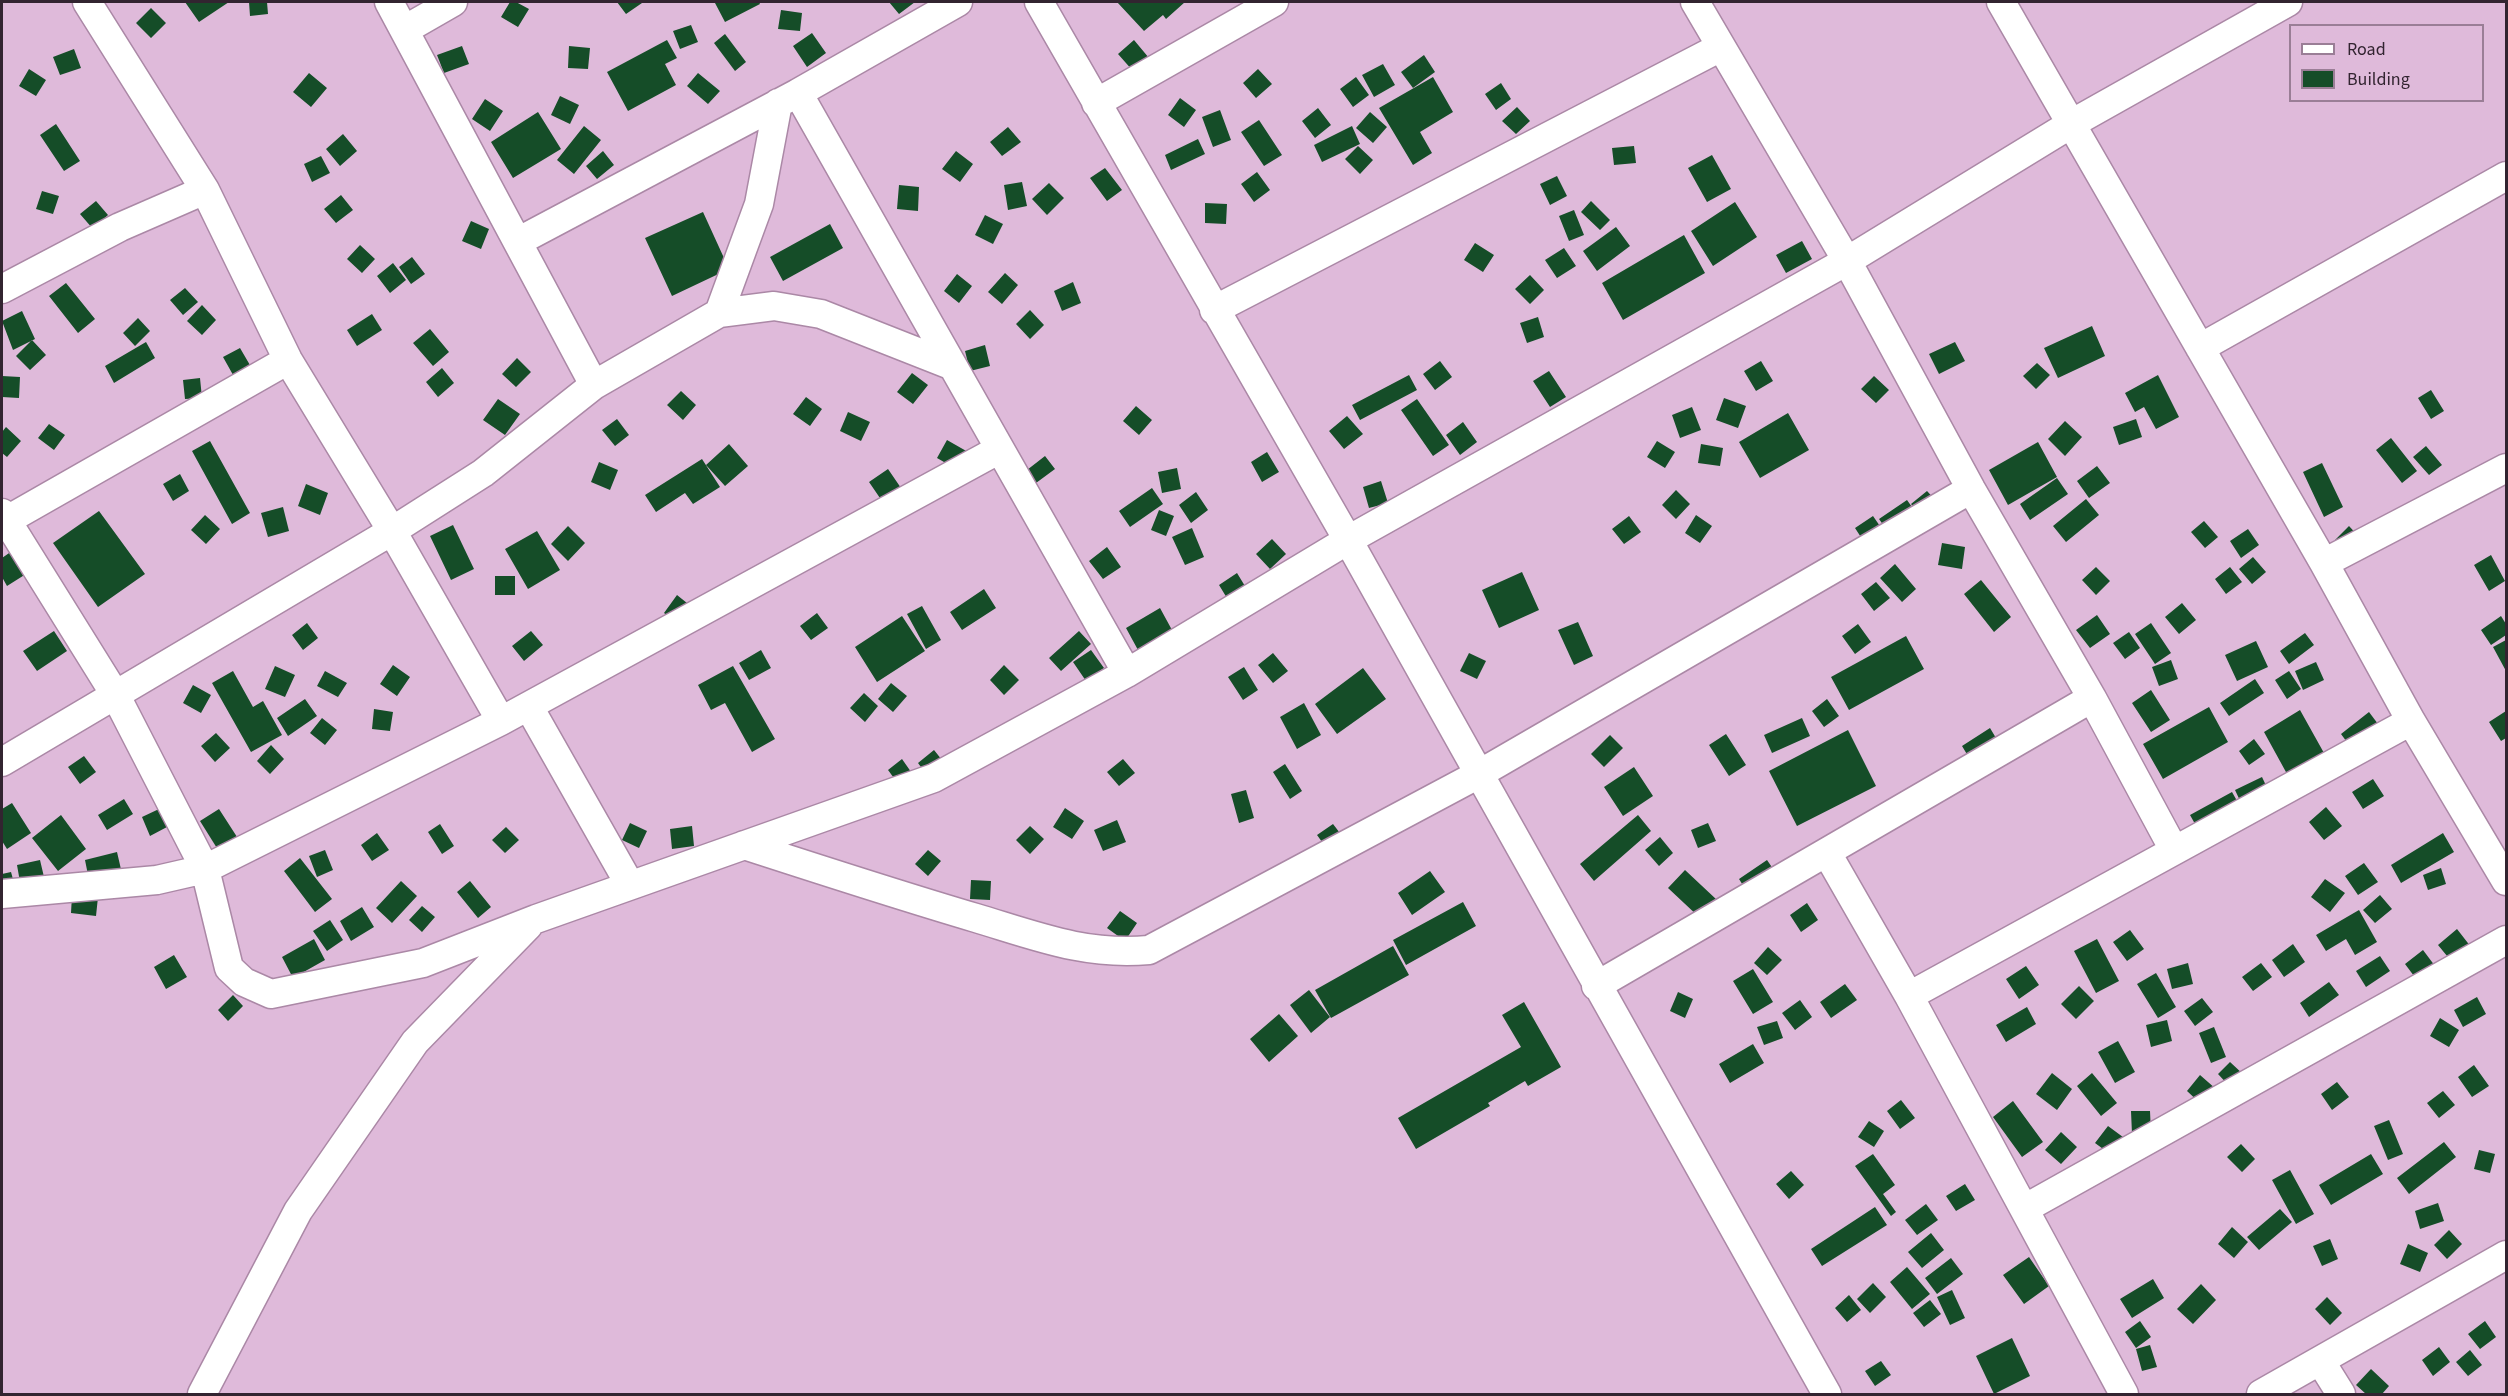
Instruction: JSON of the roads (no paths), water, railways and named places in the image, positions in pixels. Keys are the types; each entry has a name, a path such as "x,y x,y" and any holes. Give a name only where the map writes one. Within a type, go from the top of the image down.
{"street":[{"path":"87,2 205,190 288,360 392,531 501,722"},
{"path":"389,2 519,241 594,385"},
{"path":"406,30 453,2"},
{"path":"519,241 788,98 957,2"},
{"path":"1039,2 1348,540 1827,1395"},
{"path":"1096,103 1274,2"},
{"path":"1695,2 1719,48 1847,261 1971,489 2092,698 2174,850"},
{"path":"2001,2 2325,563 2411,722 2506,881"},
{"path":"288,360 3,519 116,696 205,869 229,968 244,982 270,994 423,963 536,918 934,778 1127,673 1348,540 1847,261 2071,124 2288,2"},
{"path":"1214,310 1719,48"},
{"path":"719,313 759,204 788,98"},
{"path":"788,98 953,366 1127,673"},
{"path":"2200,348 2506,176"},
{"path":"2,289 120,227 205,190"},
{"path":"2,762 392,531 483,473 594,385 719,313 774,306 821,314 953,366"},
{"path":"2,894 157,880 205,869 501,722 1000,449"},
{"path":"2325,563 2506,468"},
{"path":"744,845 1079,948 1118,953 1149,950 1479,774 1971,489"},
{"path":"1596,986 2092,698"},
{"path":"529,707 630,885"},
{"path":"1909,996 2411,722"},
{"path":"1827,853 1909,996 2124,1395"},
{"path":"202,1395 298,1212 415,1041 536,918"},
{"path":"2024,1209 2506,940"},
{"path":"2261,1395 2506,1255"},
{"path":"2321,1362 2341,1395"}]}
